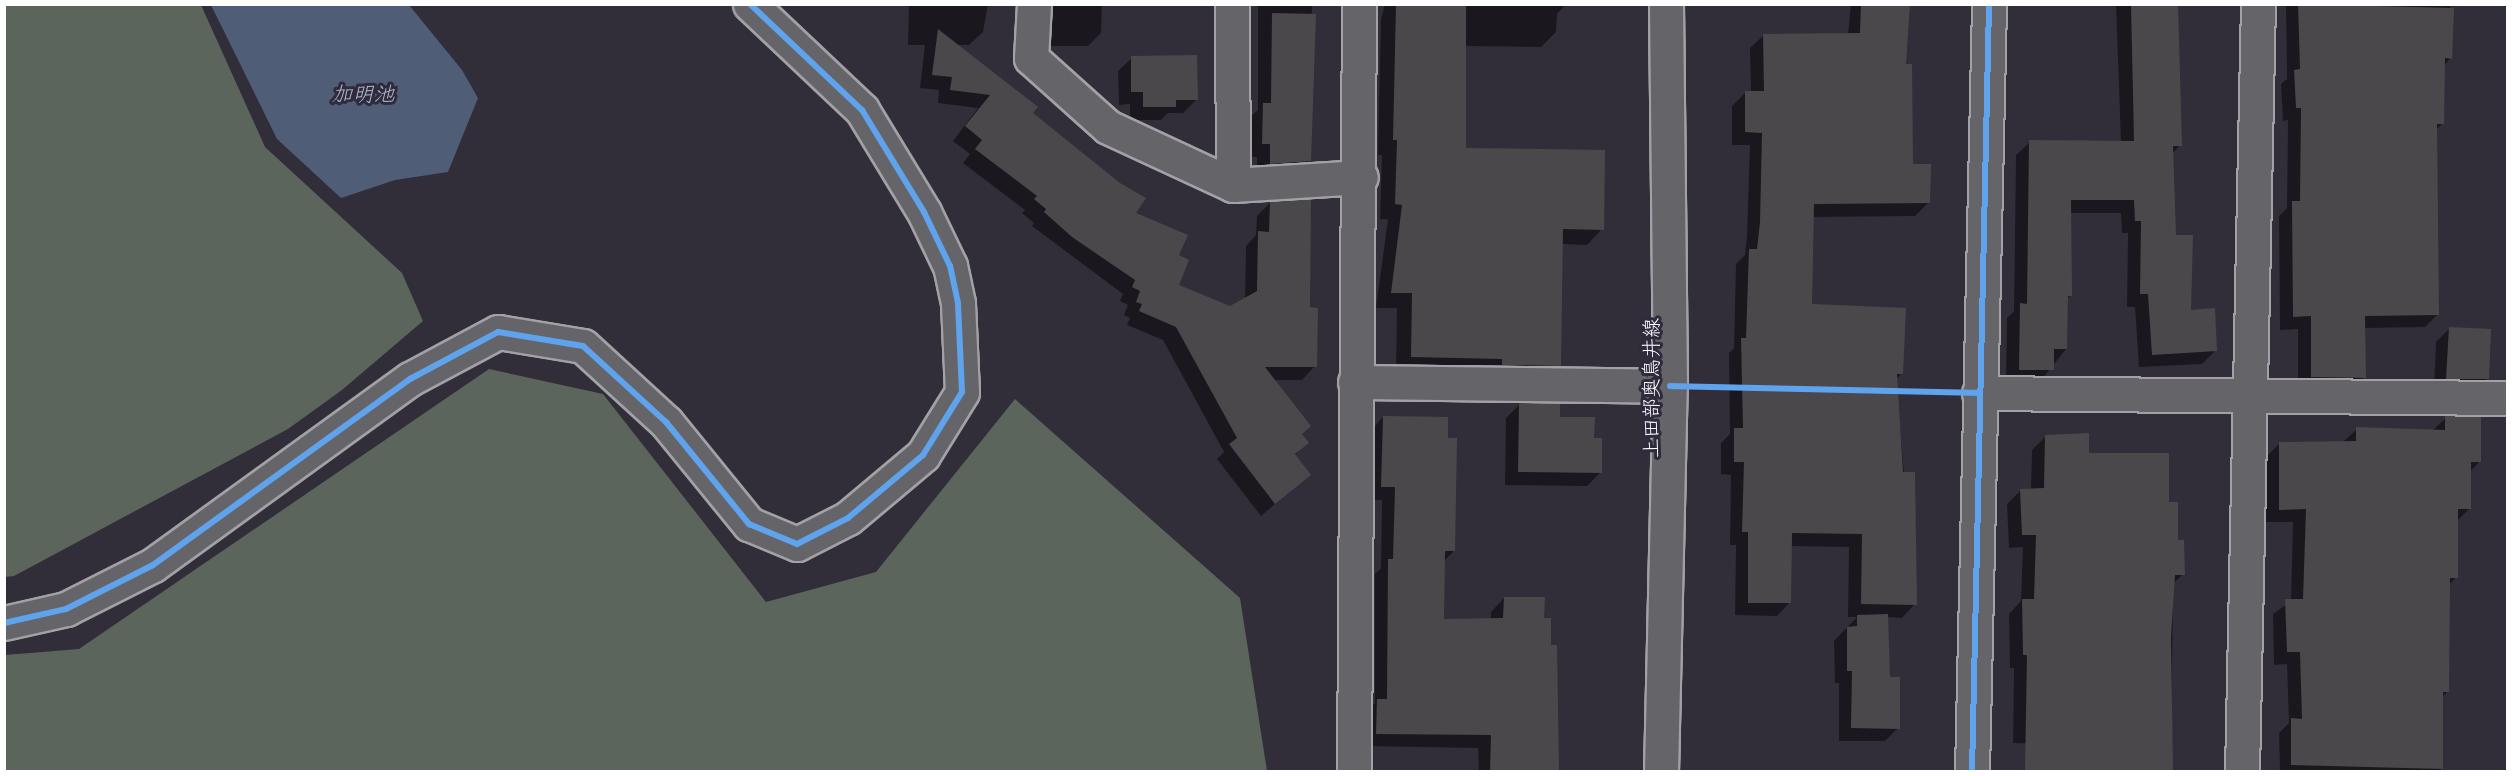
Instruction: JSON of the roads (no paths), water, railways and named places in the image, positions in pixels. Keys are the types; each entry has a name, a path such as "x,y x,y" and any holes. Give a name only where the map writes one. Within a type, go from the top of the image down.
{"street":[{"path":"4,623 66,609 153,566 410,379 498,332 583,346 666,422 749,524 797,544 848,518 923,456 962,392 958,303 950,266 924,212 862,110 750,4"},
{"path":"1034,4 1031,58 1108,127 1233,185 1361,177"},
{"path":"1232,4 1233,185"},
{"path":"1354,771 1355,382 1361,177 1359,4"},
{"name":"上田部奥鳥井線","path":"1661,771 1670,386 1666,4"},
{"path":"1972,771 1989,4"},
{"path":"2242,771 2252,395 2258,4"},
{"path":"1355,382 1670,386"},
{"path":"1979,393 2508,398"}],"water":[{"name":"加明池","path":"211,5 409,5 462,70 478,98 448,172 395,180 341,198 277,139"}]}
